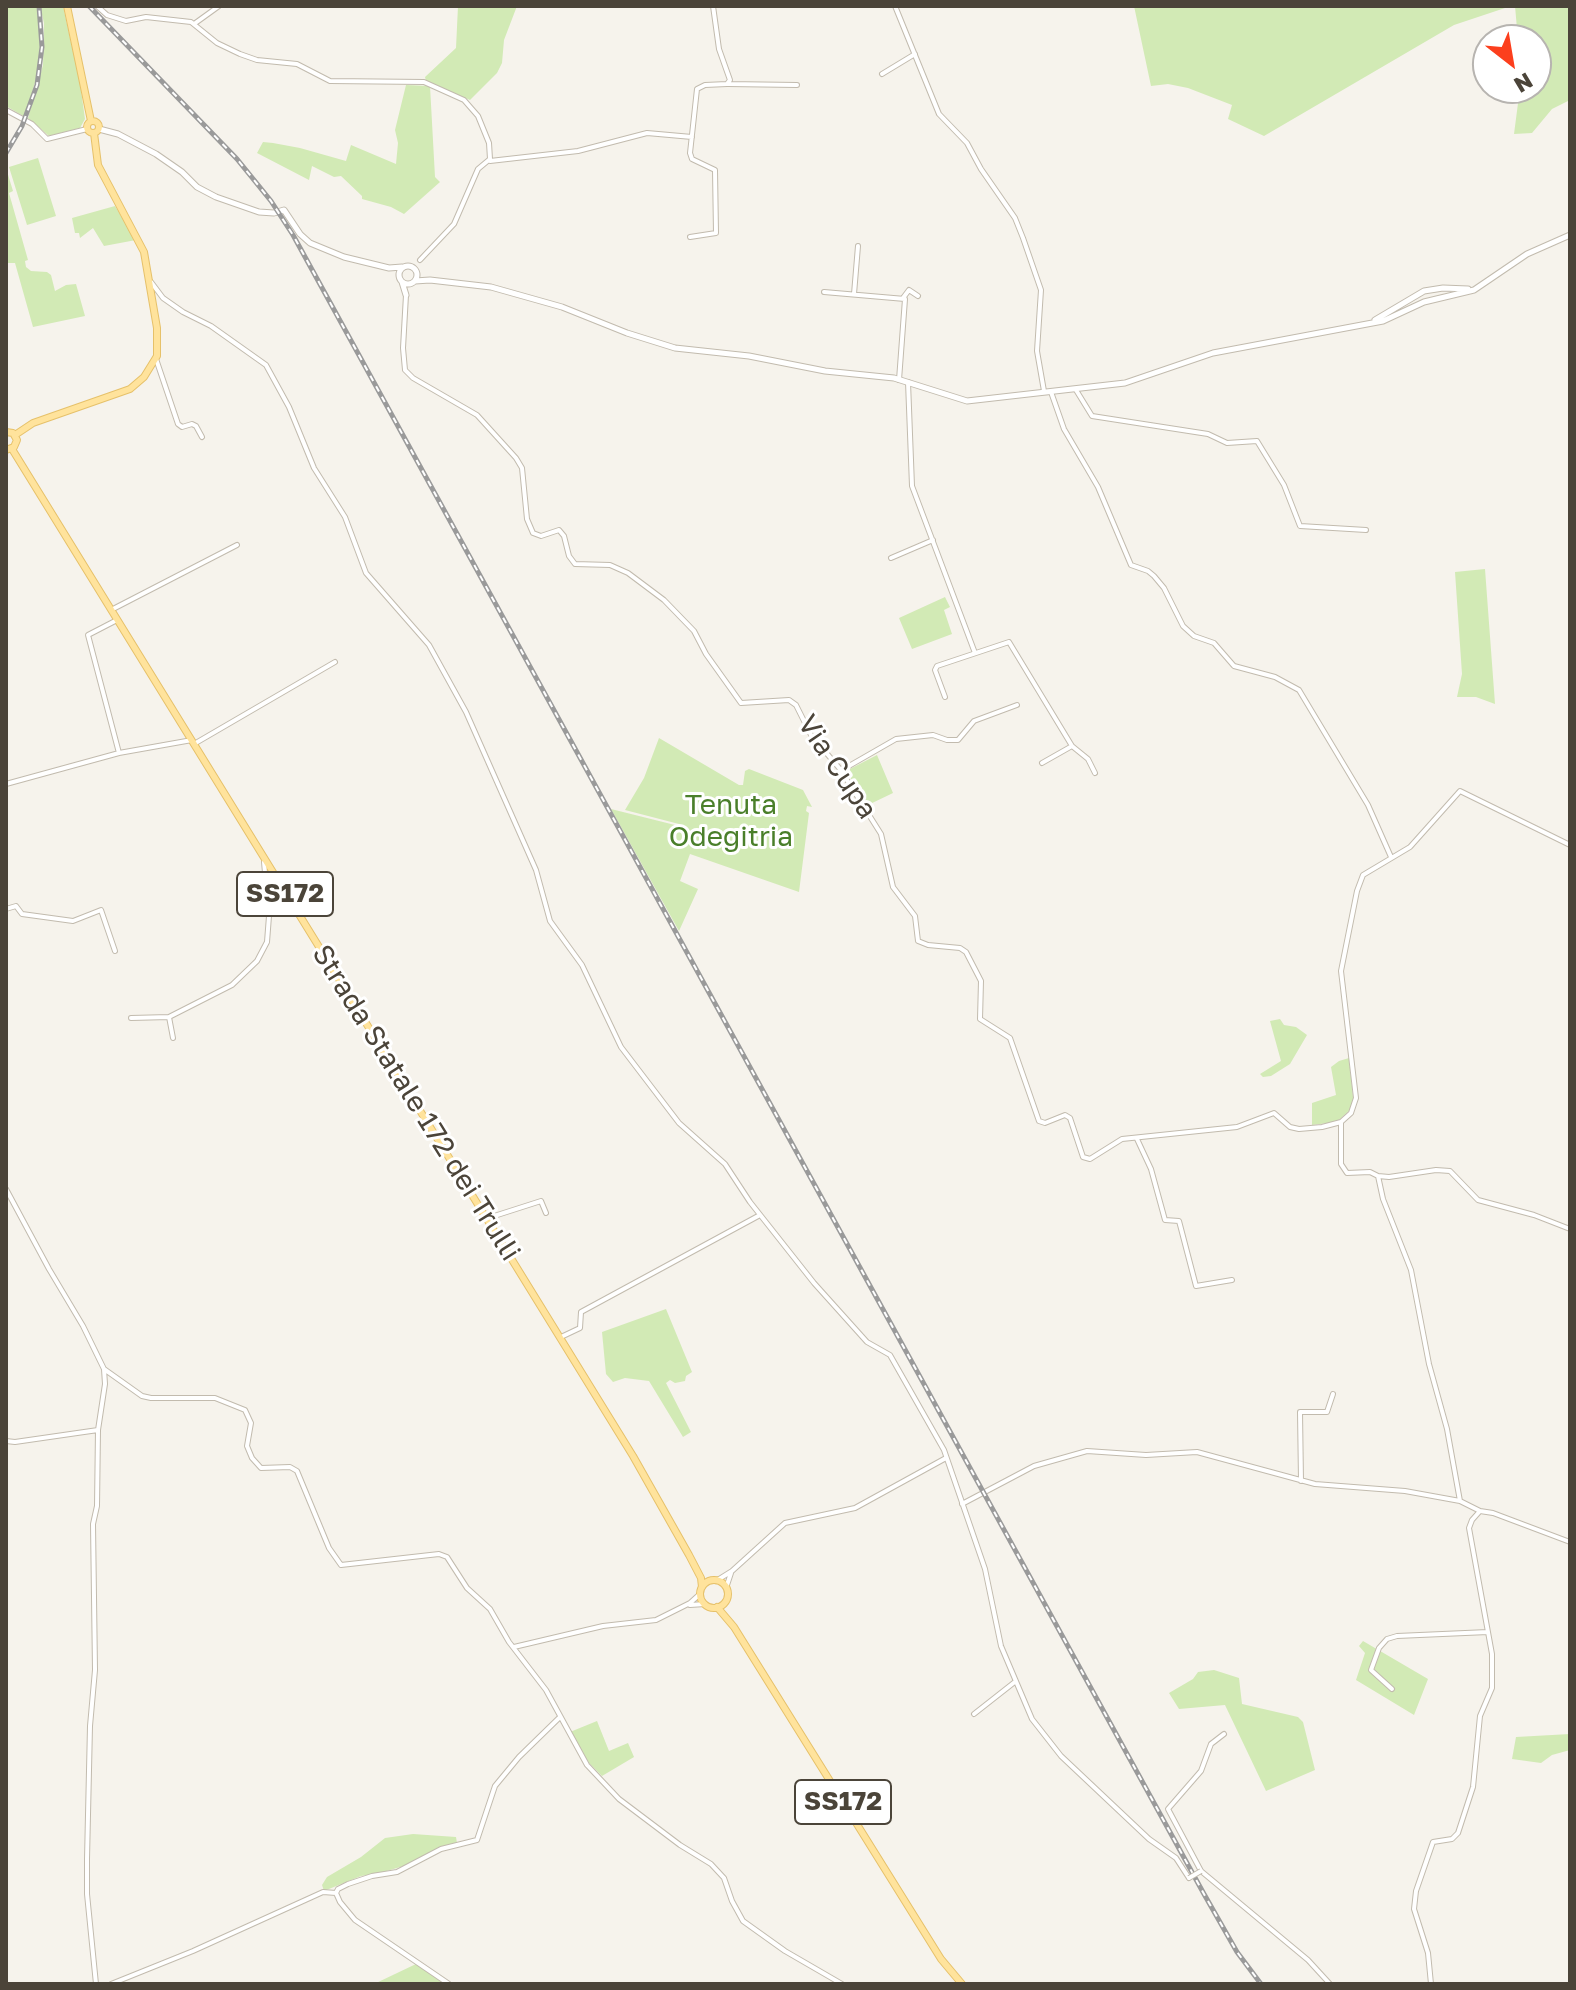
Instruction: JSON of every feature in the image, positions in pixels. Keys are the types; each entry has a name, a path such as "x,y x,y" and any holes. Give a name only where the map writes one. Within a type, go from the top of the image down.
{"main road":[{"path":"67,6 91,121 87,129 97,131"},
{"path":"6,432 15,435 33,423 130,389 144,377 156,359 158,339 151,282 140,242 98,165 99,123 91,121"},
{"name":"Strada Statale 172 dei Trulli","path":"15,435 17,443 9,449 113,609 264,860 633,1456 701,1578 705,1604"},
{"name":"Strada Statale 172 dei Trulli","path":"689,1555 714,1581 726,1588"},
{"path":"701,1590 714,1581"},
{"path":"726,1588 724,1603 727,1617"},
{"path":"717,1607 724,1603"},
{"path":"705,1604 717,1607 727,1617"},
{"name":"SS172","path":"727,1617 941,1959 962,1984"}],"street":[{"path":"98,6 107,15 126,21 146,17 194,24 217,43 240,54 257,60 297,64 330,81 424,82 461,97 471,105 490,150 488,161"},
{"path":"194,24 219,6"},
{"path":"713,6 719,49 731,77 727,84"},
{"path":"895,6 939,114 970,147 981,169 1015,218 1041,290 1037,351 1048,392 1064,429 1103,497 1129,562 1154,576 1164,588 1183,626 1194,636 1214,643 1234,666 1275,677 1299,690 1368,805 1391,857"},
{"path":"882,74 915,54"},
{"path":"690,237 716,233 715,170 691,158 697,89 705,85 727,84 797,85"},
{"path":"6,110 32,124 47,139 87,129"},
{"path":"97,131 118,134 156,154 197,187 216,197 259,212 284,210 310,243 344,257 389,268 420,260 454,224 478,169 488,161 578,151 647,133 692,137"},
{"path":"389,268 401,279 413,282 430,280 491,287 562,307 675,348 749,356 825,371 899,380 967,401 1134,381 1213,353 1383,321 1424,302 1478,288 1527,254 1570,235"},
{"path":"854,294 858,246"},
{"path":"406,295 420,260"},
{"path":"410,265 430,280"},
{"path":"402,267 401,279 406,295"},
{"path":"151,282 163,298 211,326 266,365 289,407 314,468 345,517 366,573 429,645 466,712 536,870 550,921 577,956 621,1047 679,1123 725,1164 760,1215 814,1283 867,1342 890,1355 940,1441 985,1569 1001,1646 1032,1719 1061,1756 1149,1839 1176,1858 1189,1878 1201,1871"},
{"path":"1367,324 1424,291 1478,288"},
{"path":"903,298 909,290 918,296"},
{"path":"824,292 903,298"},
{"name":"Via Cupa","path":"406,295 405,370 413,378 477,415 516,458 522,468 527,519 533,533 541,536 559,530 575,564 610,565 628,573 664,600 694,631 706,654 741,703 792,701 811,735 842,770 881,834 893,887 915,916 918,941 960,948 966,952 981,981 980,1019 1010,1038 1039,1121 1045,1123 1065,1115 1070,1118 1083,1157 1090,1159 1122,1139 1137,1139"},
{"path":"899,380 906,301 903,298"},
{"path":"156,359 178,424 182,427 196,426 202,437"},
{"path":"908,382 912,486 975,653"},
{"path":"1076,390 1092,416 1208,434 1227,443 1257,441 1284,485 1300,526 1366,530"},
{"path":"891,558 933,540"},
{"path":"113,609 237,545"},
{"path":"119,619 88,635 119,753"},
{"path":"945,697 935,668 1010,642 1072,746 1088,759 1095,773"},
{"path":"6,784 119,753 193,742 335,662"},
{"path":"842,770 896,739 933,735 958,740 974,721 1017,705"},
{"path":"1042,763 1072,746"},
{"path":"1232,1280 1199,1288 1196,1286 1179,1221 1165,1220 1151,1169 1137,1139 1237,1127 1274,1113 1290,1127 1322,1127 1341,1122 1351,1113 1356,1098 1341,971 1363,875 1410,847 1460,791 1570,845"},
{"path":"131,1018 169,1017 232,985 257,961 267,942 269,916 264,860"},
{"path":"6,909 16,906 22,914 73,921 101,910 115,951"},
{"path":"169,1017 173,1038"},
{"path":"1341,1122 1341,1164 1345,1172 1374,1173 1378,1176 1450,1171 1478,1200 1534,1215 1570,1229"},
{"path":"1378,1176 1383,1199 1411,1270 1460,1501"},
{"path":"6,1189 104,1369 105,1384 98,1430 97,1506 93,1524 95,1670 90,1726 87,1894 96,1984"},
{"path":"488,1218 541,1201 546,1213"},
{"path":"561,1338 578,1331 581,1312 600,1300 643,1280 760,1215"},
{"path":"104,1369 142,1396 215,1398 245,1410 251,1423 247,1446 252,1458 261,1468 290,1467 297,1471 329,1548 341,1565 439,1554 447,1557 467,1588 490,1609 546,1690 587,1765 619,1799 711,1864 724,1878 743,1921 785,1951 842,1984"},
{"path":"1301,1481 1300,1412 1327,1412 1333,1394"},
{"path":"6,1441 98,1430"},
{"path":"962,1504 1034,1466 1087,1451 1146,1455 1197,1452 1315,1484 1405,1491 1460,1501 1570,1542"},
{"path":"714,1581 732,1571 785,1523 855,1508 946,1458"},
{"path":"1431,1984 1428,1953 1415,1913 1414,1899 1429,1847 1435,1840 1457,1836 1470,1798 1480,1716 1492,1688 1492,1654 1469,1528 1480,1511"},
{"path":"726,1588 732,1571"},
{"path":"684,1607 701,1590"},
{"path":"514,1647 603,1626 656,1620 684,1607 705,1604"},
{"path":"1392,1689 1371,1670 1379,1648 1387,1639 1488,1632"},
{"path":"974,1714 1016,1681"},
{"path":"336,1893 348,1884 397,1872 441,1849 477,1840 495,1786 559,1718"},
{"path":"1224,1734 1211,1744 1201,1771 1168,1809 1201,1871 1308,1960 1330,1984"},
{"path":"111,1984 323,1892 336,1893"},
{"path":"336,1893 355,1920 449,1984"}],"green space":[{"path":"6,6 39,6 42,35 40,65 25,117 6,106"},
{"path":"40,6 63,6 85,119 80,128 49,136 28,118 43,65 44,23"},
{"path":"458,6 517,6 504,40 502,63 497,73 470,100 426,81 425,77 456,48"},
{"path":"1134,6 1511,6 1454,25 1264,136 1228,119 1232,105 1188,88 1168,84 1151,86"},
{"path":"1515,6 1570,6 1570,100 1552,109 1532,133 1514,134 1518,104 1552,104 1552,24 1517,24"},
{"path":"406,85 430,86 435,177 440,182 404,214 362,199 341,176 334,177 312,166 309,180 257,153 263,142 300,148 346,161 351,145 396,164 398,143 395,130"},
{"path":"38,158 56,216 27,225 9,167"},
{"path":"6,168 13,191 9,193 28,260 25,261 26,267 51,275 55,291 76,284 85,316 33,327 15,263 6,263"},
{"path":"115,206 136,240 104,246 93,228 80,238 79,233 75,233 72,218"},
{"path":"1485,569 1495,704 1476,697 1457,697 1462,674 1455,572"},
{"path":"945,597 950,607 944,610 952,634 912,649 899,618"},
{"name":"Tenuta Odegitria","path":"659,738 739,785 743,785 745,771 749,769 803,790 812,807 807,806 806,811 809,813 799,892 690,854 680,881 698,889 679,931 611,809 679,826 625,810 644,778"},
{"path":"877,755 893,793 868,805 846,771"},
{"path":"1280,1019 1284,1025 1296,1027 1307,1035 1290,1064 1271,1076 1263,1077 1260,1074 1281,1061 1270,1021"},
{"path":"1349,1058 1354,1106 1337,1122 1312,1125 1312,1103 1336,1095 1331,1067"},
{"path":"666,1309 692,1372 685,1381 675,1383 670,1380 666,1383 691,1432 683,1437 649,1381 625,1378 613,1382 606,1374 602,1332"},
{"path":"1363,1641 1428,1679 1414,1715 1356,1680 1365,1653 1359,1646"},
{"path":"1214,1670 1239,1678 1242,1704 1298,1717 1303,1722 1315,1770 1266,1791 1225,1705 1179,1709 1169,1693 1193,1679 1198,1672"},
{"path":"597,1721 609,1751 628,1743 634,1757 602,1776 589,1763 570,1732"},
{"path":"1570,1734 1570,1750 1552,1755 1541,1763 1512,1759 1516,1737"},
{"path":"413,1834 456,1837 457,1843 407,1865 361,1876 324,1891 322,1885 327,1877 385,1838"},
{"path":"416,1964 442,1981 441,1984 374,1984"}],"railway":[{"path":"6,153 22,126 37,85 42,47 39,6"},
{"path":"89,6 237,159 271,201 293,235 1204,1894 1237,1952 1261,1984"}]}
